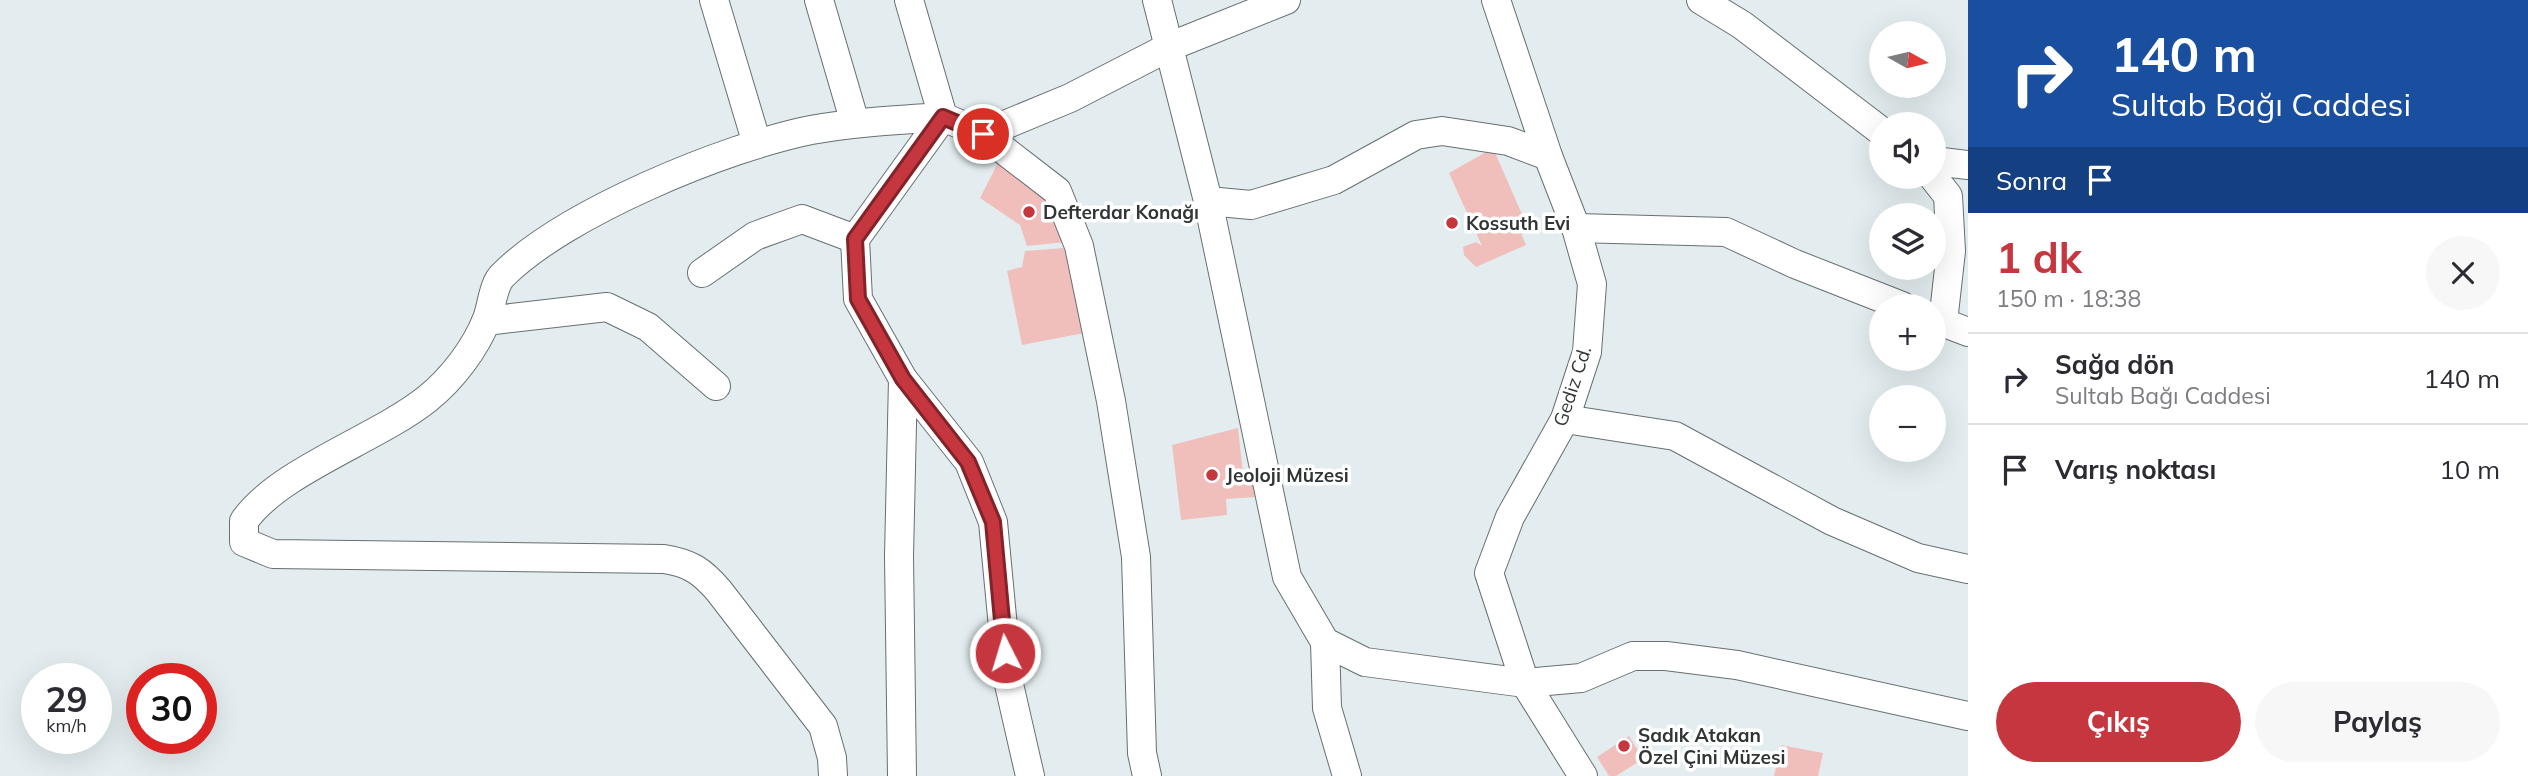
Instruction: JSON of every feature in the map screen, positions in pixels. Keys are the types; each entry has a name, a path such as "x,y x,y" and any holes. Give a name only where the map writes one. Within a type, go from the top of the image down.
{"street":[{"path":"714,0 757,144"},
{"path":"819,0 855,123"},
{"path":"909,0 943,117"},
{"path":"1157,0 1209,201 1287,577 1325,642 1327,708 1347,776"},
{"path":"983,134 1070,97 1171,46 1286,0"},
{"name":"Gediz Cd.","path":"1496,0 1548,156 1576,228 1592,284 1587,352 1565,419 1510,517 1489,573 1525,683 1583,776"},
{"path":"1701,0 1742,25 1869,122"},
{"path":"943,117 855,239 858,299 903,379 968,462 993,522 1008,680 1030,776"},
{"path":"834,776 823,726 719,591 703,572 685,562 664,559 274,554 244,542 244,521 255,506 425,400 452,377 486,321 500,276 552,236 608,206 757,144 855,123 943,117 983,134 1057,191 1079,246 1111,401 1136,557 1142,753 1147,776"},
{"path":"1209,201 1251,205 1334,180 1416,135 1442,131 1508,141 1548,156"},
{"path":"1946,162 1968,165"},
{"path":"1942,189 1948,196 1955,329"},
{"path":"702,273 755,236 802,219 855,239"},
{"path":"1576,228 1726,232 1795,264 1871,294"},
{"path":"486,321 607,307 648,327 716,386"},
{"path":"902,776 899,556 903,379"},
{"path":"1565,419 1675,436 1832,521 1918,558 1968,569"},
{"path":"1325,642 1365,662 1525,683 1581,678 1633,656 1666,656 1737,665 1968,716"}],"building":[{"path":"1493,148 1528,228 1520,231 1526,245 1476,267 1464,255 1463,247 1476,242 1482,246 1449,173"},
{"name":"Defterdar Konağı","path":"1003,153 1053,193 1066,242 1027,246 1020,225 980,198"},
{"path":"1064,248 1084,333 1022,345 1007,271 1022,267 1025,251"},
{"name":"Jeoloji Müzesi","path":"1238,428 1243,474 1253,476 1255,497 1226,499 1227,515 1181,520 1172,445"},
{"name":"Sadık Atakan Özel Çini Müzesi","path":"1629,736 1643,759 1616,776 1609,776 1597,757"},
{"path":"1781,745 1823,753 1818,776 1774,776"}],"place":[{"name":"Defterdar Konağı","path":"1029,212"},
{"name":"Kossuth Evi","path":"1452,223"},
{"name":"Jeoloji Müzesi","path":"1212,475"},
{"name":"Sadık Atakan Özel Çini Müzesi","path":"1624,746"}],"route":[{"path":"983,134 943,117 855,239 858,299 903,379 968,462 993,522 1005,653"}]}
